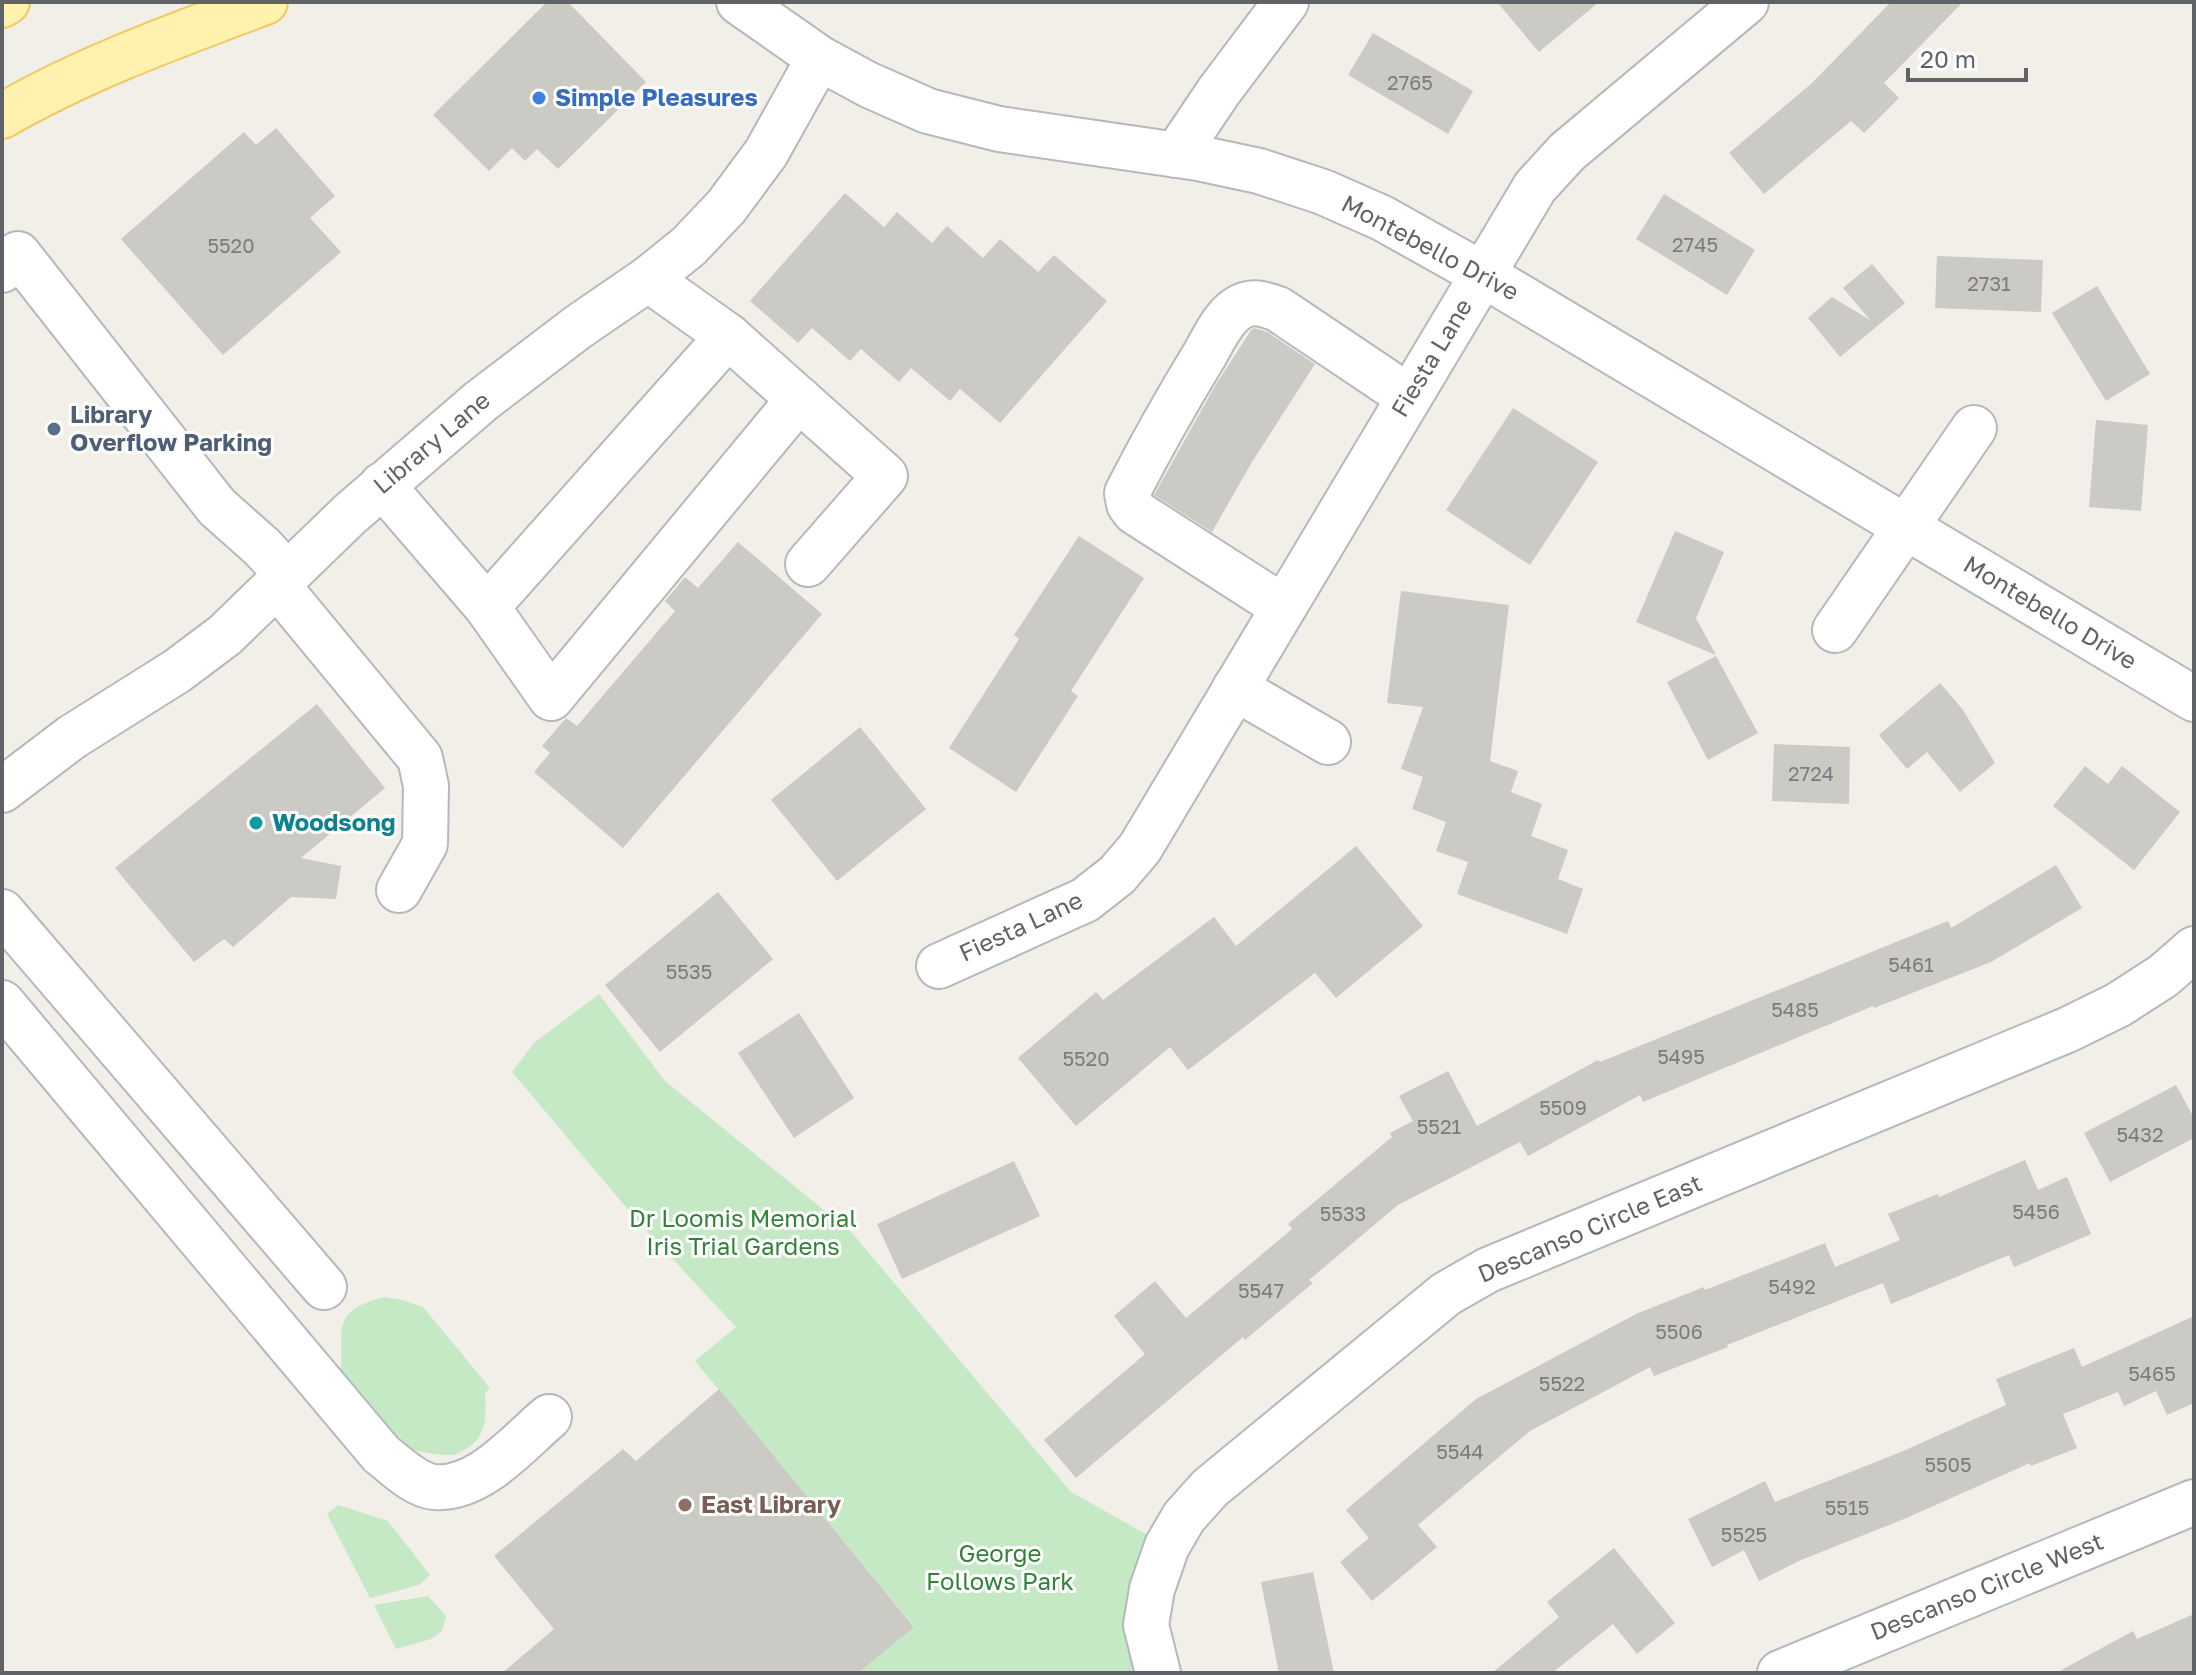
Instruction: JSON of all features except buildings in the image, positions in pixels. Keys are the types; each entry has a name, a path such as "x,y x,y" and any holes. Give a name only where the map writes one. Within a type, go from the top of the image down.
{"main road":[{"path":"2,5 7,2"},
{"path":"2,116 120,56 265,2"}],"street":[{"name":"Montebello Drive","path":"739,2 819,58 869,85 928,111 999,129 1176,155 1259,171 1323,192 1382,218 1482,274 2194,699"},
{"path":"1176,155 1219,91 1286,2"},
{"name":"Fiesta Lane","path":"939,966 1085,900 1117,875 1140,848 1535,187 1567,152 1746,2"},
{"name":"Library Lane","path":"2,790 72,737 177,671 225,635 382,485 481,401 689,246 726,207 766,153 819,58"},
{"path":"2,270 18,254 217,507 262,547 282,580 420,758 426,786 425,844 399,890"},
{"path":"648,279 728,336 885,476 808,564"},
{"path":"1283,607 1135,512 1129,504 1127,493 1169,413 1220,329 1236,309 1250,303 1278,309 1409,397"},
{"path":"487,607 728,336"},
{"path":"382,485 487,607 551,698 799,399"},
{"path":"1835,630 1974,428"},
{"path":"1235,688 1328,742"},
{"path":"2,912 324,1287"},
{"name":"Descanso Circle East","path":"1158,1673 1146,1625 1152,1589 1167,1546 1184,1517 1210,1488 1446,1294 1488,1270 2067,1030 2152,984 2194,949"},
{"path":"2,1003 381,1454 404,1473 432,1487 463,1484 493,1467 549,1417"},
{"name":"Descanso Circle West","path":"1780,1673 2194,1502"}],"green space":[{"name":"George Follows Park","path":"599,994 665,1081 852,1233 1071,1492 1167,1546 1158,1673 858,1673 914,1626 695,1361 736,1327 642,1226 512,1072 534,1043"},
{"path":"384,1297 423,1307 490,1388 485,1393 482,1431 473,1444 460,1452 451,1455 404,1450 341,1375 341,1334 347,1316 354,1309"},
{"path":"338,1505 388,1521 430,1575 419,1585 370,1598 327,1514"},
{"path":"428,1596 446,1616 442,1631 431,1639 396,1649 374,1605"}],"place":[{"name":"Simple Pleasures","path":"539,98"},
{"name":"Library Overflow Parking","path":"54,429"},
{"name":"Woodsong","path":"256,823"},
{"name":"East Library","path":"685,1505"}],"park label":[{"name":"Dr Loomis Memorial Iris Trial Gardens","path":"743,1233"}]}
